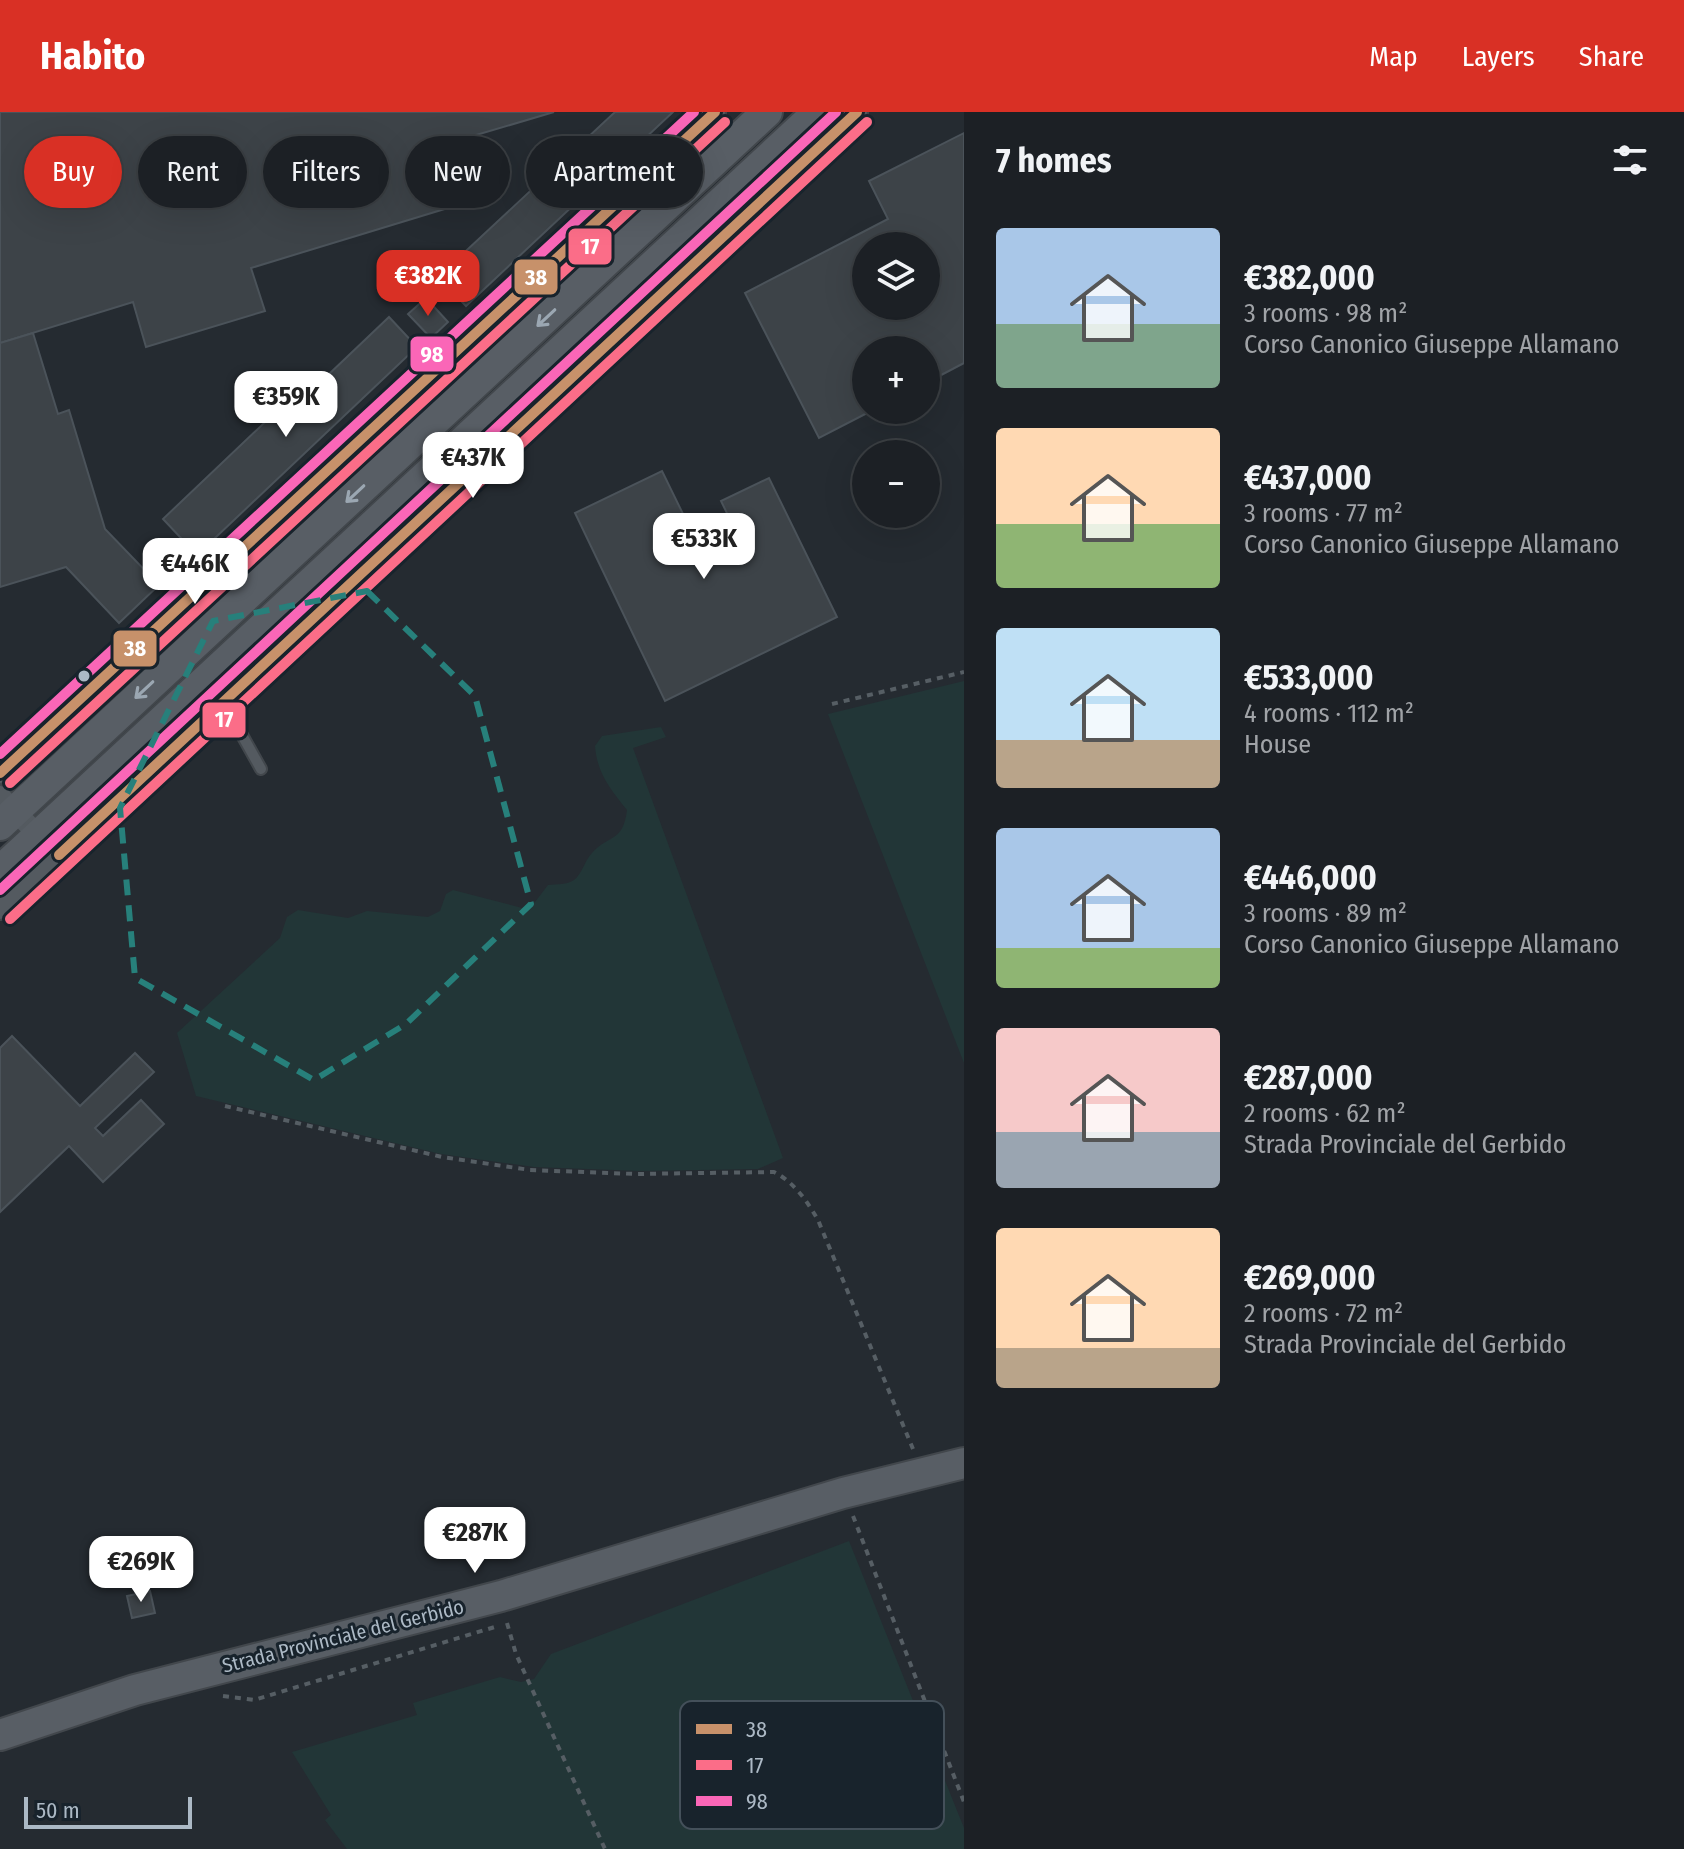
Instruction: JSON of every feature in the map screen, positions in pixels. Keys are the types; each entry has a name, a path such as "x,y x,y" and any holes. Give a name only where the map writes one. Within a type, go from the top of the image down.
{"main road":[{"path":"5,811 767,112"},
{"path":"0,871 49,845 818,112"},
{"name":"Strada Provinciale del Gerbido","path":"0,1735 150,1686 501,1596 843,1493 964,1463"}],"street":[{"path":"0,773 715,112"},
{"path":"0,909 49,845 216,709 857,112"},
{"path":"5,811 49,845"}],"lane":[{"path":"216,709 242,735 261,769"}],"path":[{"path":"832,704 964,672"},
{"path":"225,1106 442,1157 530,1170 636,1174 774,1172 786,1178 818,1220 912,1444 919,1474"},
{"path":"850,1510 925,1701"},
{"path":"507,1623 516,1654 605,1849"},
{"path":"944,1751 964,1802"}],"highlighted area":[{"path":"367,591 475,696 531,904 406,1024 314,1080 135,978 120,808 213,621"}],"green space":[{"path":"964,681 964,1063 828,714"},
{"path":"661,727 666,737 633,748 783,1158 758,1169 640,1171 534,1167 441,1154 196,1096 177,1033 280,938 287,917 298,910 348,918 367,911 428,917 440,911 446,894 453,890 522,908 535,902 548,885 574,880 592,853 619,833 625,821 627,810 605,780 598,764 595,746 602,736"},
{"path":"849,1541 913,1701 680,1701 680,1829 944,1829 944,1778 964,1828 964,1849 347,1849 325,1820 331,1815 292,1752 417,1715 413,1703 500,1677 521,1682 534,1679 551,1654"}],"building":[{"path":"0,112 554,112 473,136 405,136 405,208 448,208 251,268 265,311 146,347 133,302 0,343"},
{"path":"615,112 673,112 647,136 589,136"},
{"path":"964,133 964,363 940,376 940,336 852,336 852,421 819,438 745,293 852,238 852,320 940,320 940,232 863,232 888,219 869,181"},
{"path":"526,195 526,208 571,208 466,306 438,277"},
{"path":"426,298 448,322 431,338 408,314"},
{"path":"389,317 417,347 197,555 163,519 301,388 307,395"},
{"path":"33,333 58,414 69,410 105,529 159,585 119,623 66,567 0,587 0,343"},
{"path":"662,471 707,563 743,546 721,501 769,478 837,617 665,701 575,513"},
{"path":"12,1036 80,1106 135,1053 154,1072 95,1128 103,1136 141,1100 164,1124 103,1182 69,1146 0,1212 0,1048"},
{"path":"150,1591 155,1613 132,1618 127,1596"}],"transit line":[{"name":"98","path":"0,754 694,112"},
{"name":"38","path":"0,773 715,112"},
{"name":"98","path":"0,890 836,112"},
{"name":"38","path":"59,855 857,112"},
{"name":"17","path":"10,783 725,122"},
{"name":"17","path":"10,919 867,122"}]}
